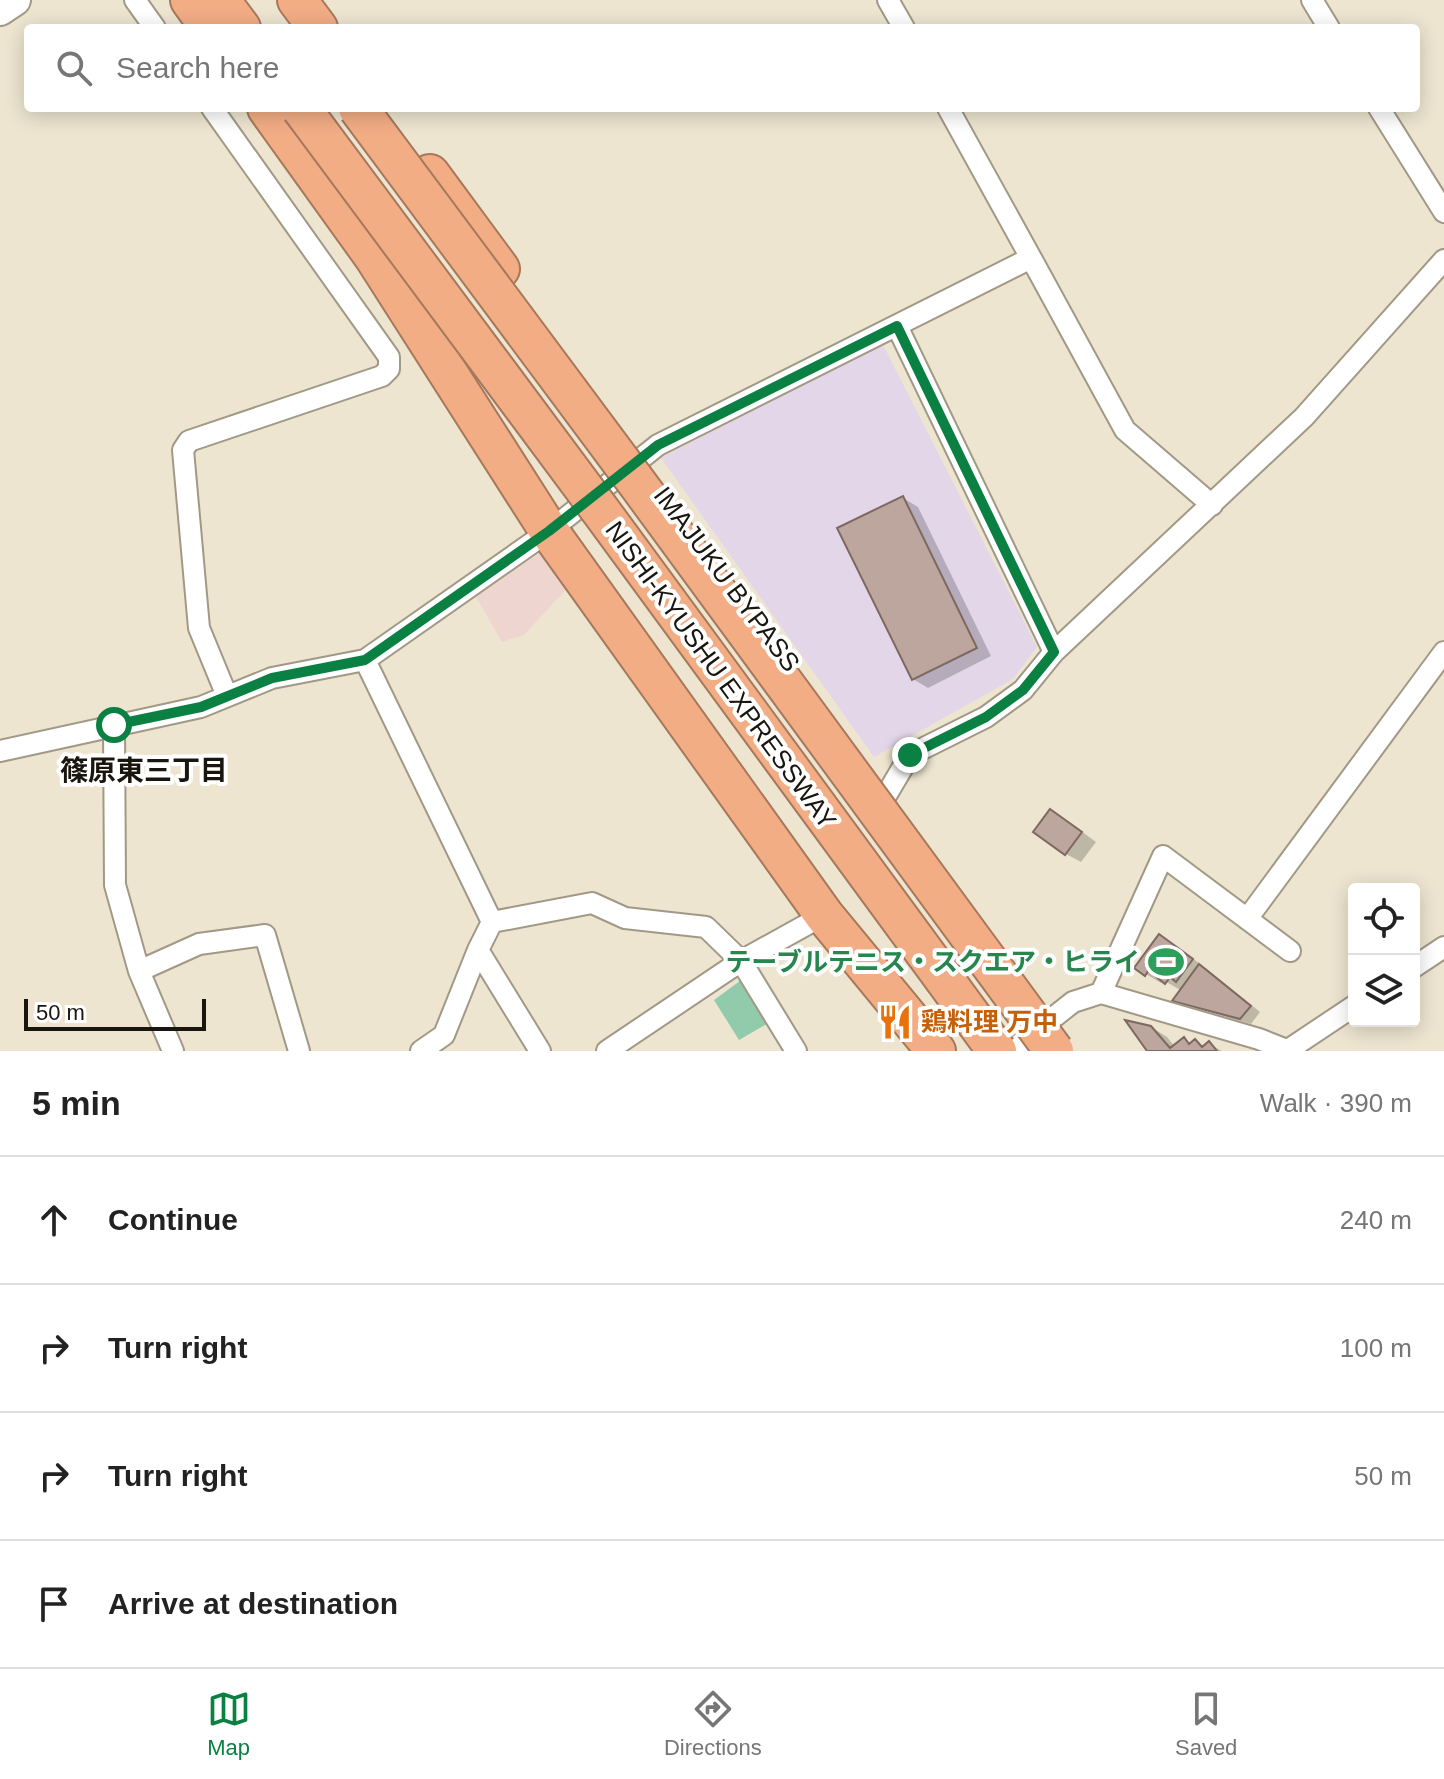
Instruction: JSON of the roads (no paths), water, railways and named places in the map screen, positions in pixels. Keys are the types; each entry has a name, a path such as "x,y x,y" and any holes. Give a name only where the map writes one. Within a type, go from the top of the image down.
{"highway":[{"path":"190,0 207,24"},
{"path":"220,0 238,24"},
{"path":"277,0 295,24"},
{"path":"297,0 315,24"},
{"path":"270,112 374,257 549,531 824,915 936,1051"},
{"name":"NISHI-KYUSHU EXPRESSWAY","path":"304,112 997,1051"},
{"name":"NISHI-KYUSHU EXPRESSWAY","path":"361,112 1052,1035"},
{"name":"IMAJUKU BYPASS","path":"382,112 887,794 1052,1035 1075,1051"}],"street":[{"path":"0,10 15,0"},
{"path":"135,0 152,24"},
{"path":"888,0 902,24"},
{"path":"1312,0 1327,24"},
{"path":"215,112 389,357 389,369 382,376 189,441 183,450 199,628 227,696"},
{"path":"950,112 1125,430 1212,505"},
{"path":"1382,112 1444,212"},
{"path":"0,751 201,707 272,678 365,660 549,531 658,445 1031,258"},
{"path":"887,794 910,755 986,717 1023,690 1054,652 1304,417 1444,260"},
{"path":"897,326 1054,652"},
{"path":"1247,919 1444,652"},
{"path":"365,660 492,922"},
{"path":"114,725 115,885 139,971 173,1051"},
{"path":"1101,993 1163,856 1290,951"},
{"path":"492,922 592,903 625,918 706,927 741,961 796,1051"},
{"path":"607,1051 741,961 824,915"},
{"path":"421,1051 444,1035 492,922"},
{"path":"139,971 199,944 265,935 299,1051"},
{"path":"1420,963 1444,947"},
{"path":"478,950 540,1051"},
{"path":"1011,1051 1052,1035 1073,1002 1101,993 1259,1039 1288,1051 1348,1010"}],"place":[{"name":"テーブルテニス・スクエア・ヒライ","path":"1166,962"},
{"name":"鶏料理 万中","path":"895,1022"}],"district":[{"name":"篠原東三丁目","path":"144,770"}]}
